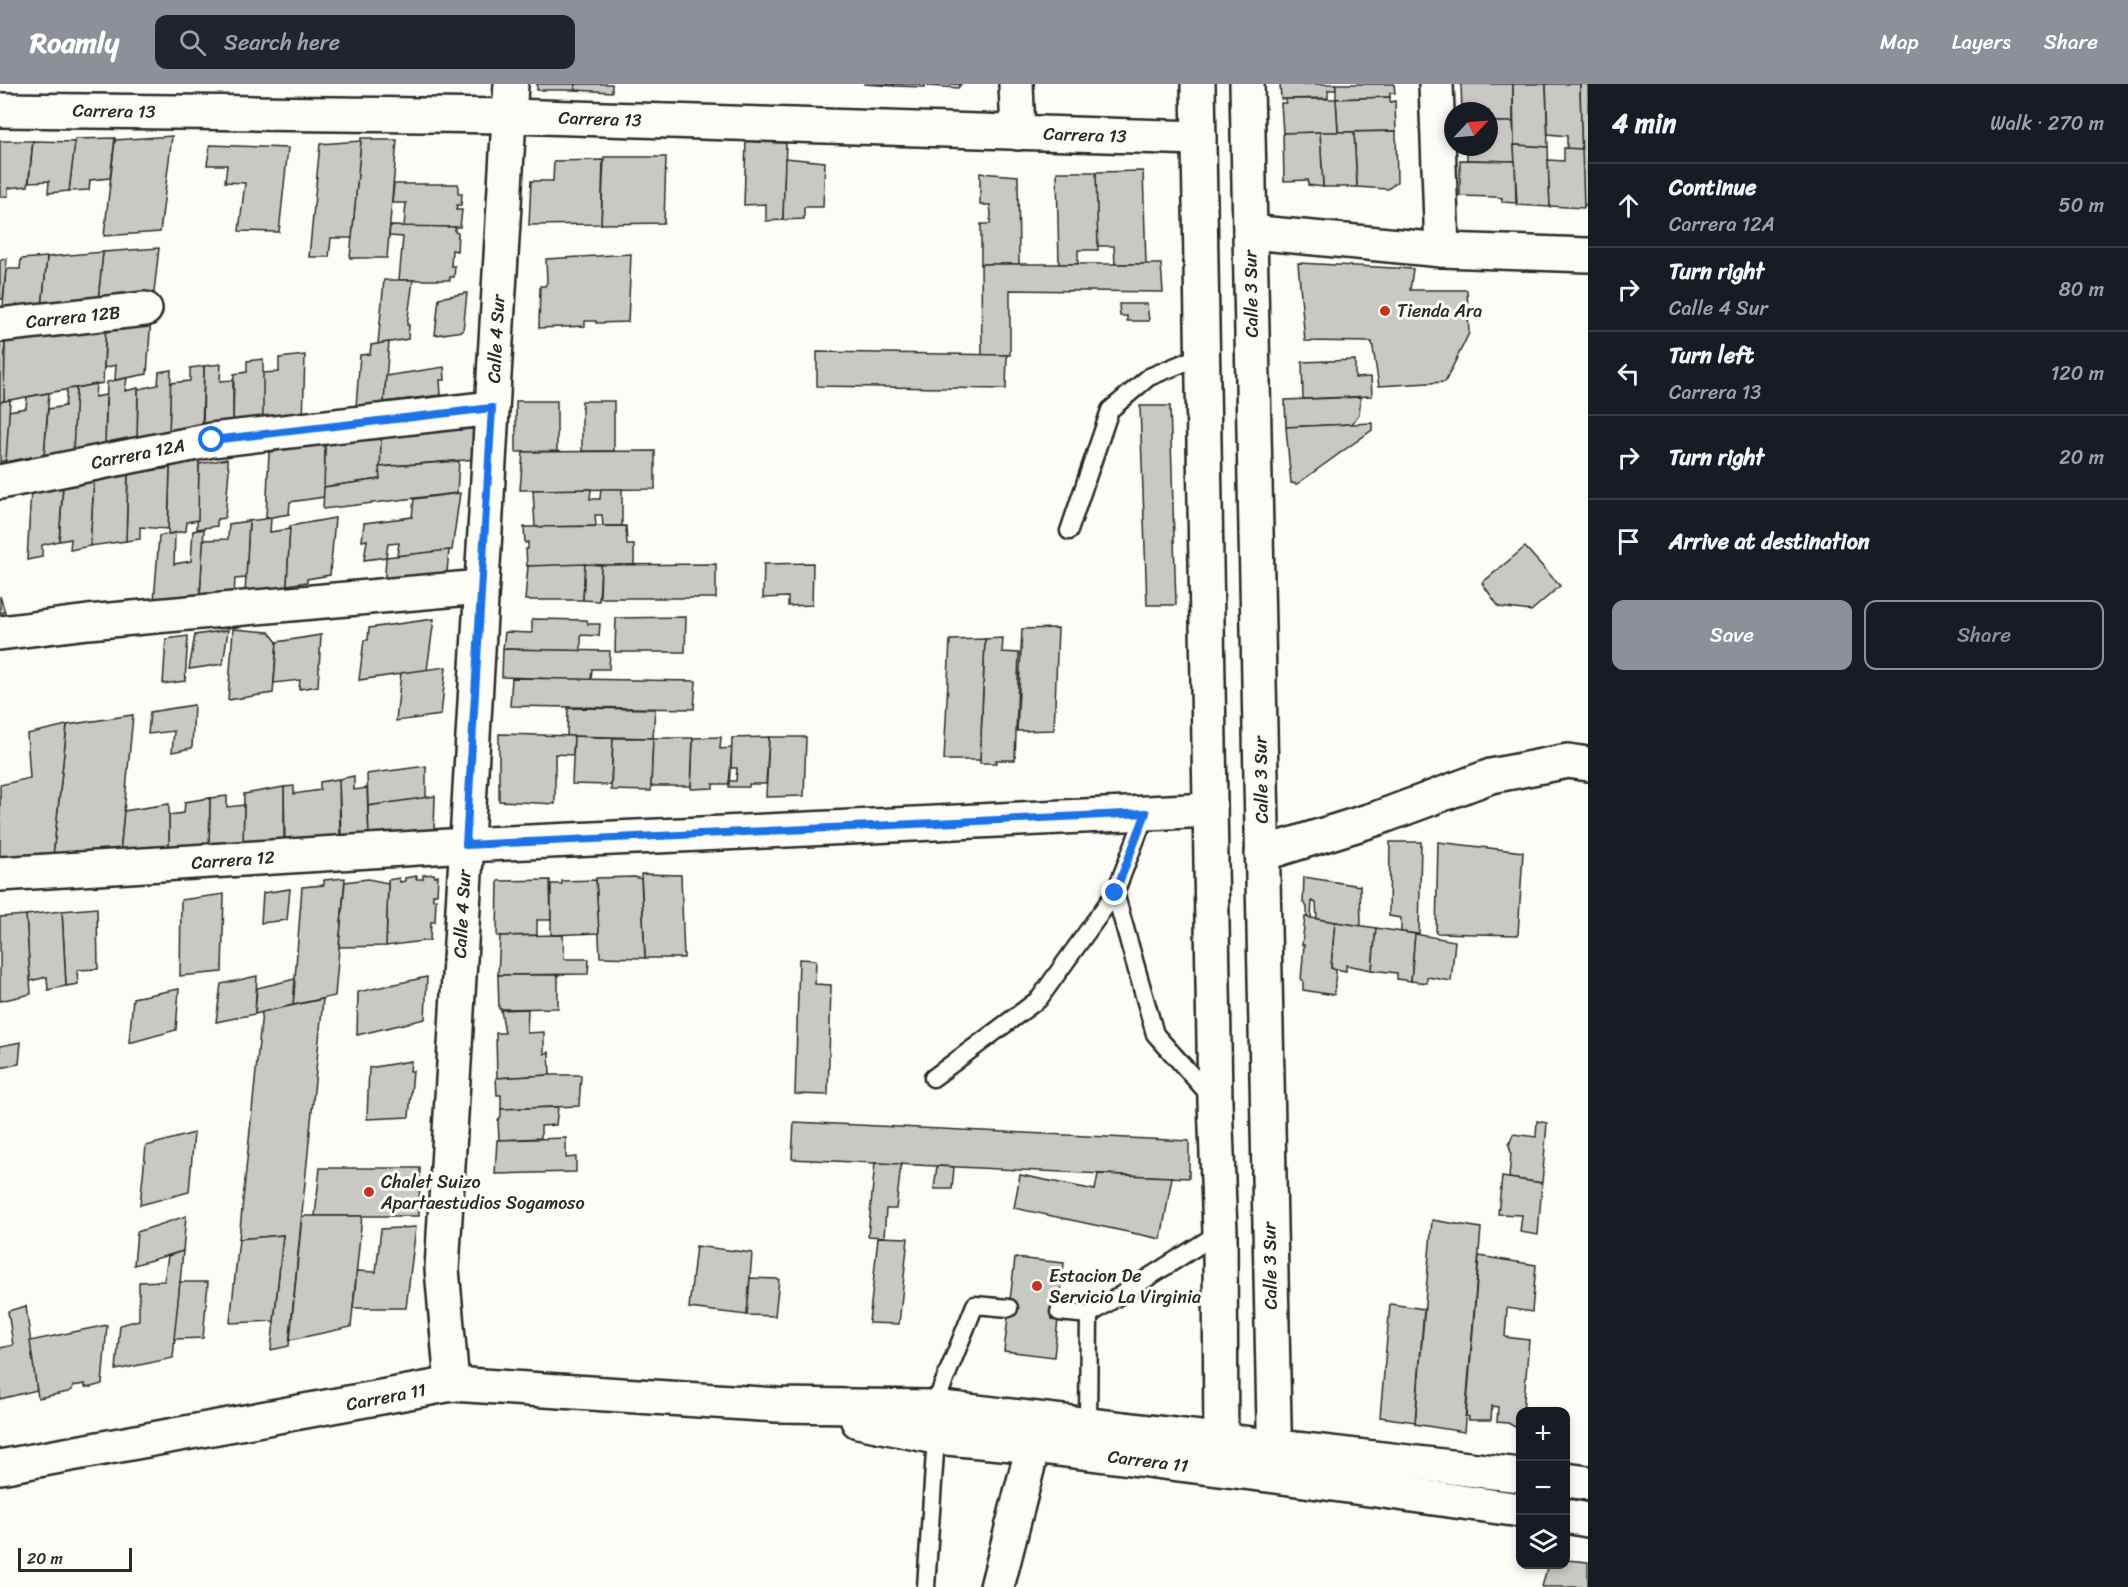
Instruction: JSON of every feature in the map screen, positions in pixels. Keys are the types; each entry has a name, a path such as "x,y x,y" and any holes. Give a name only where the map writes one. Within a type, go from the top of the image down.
{"street":[{"name":"Calle 4 Sur","path":"452,1384 442,1269 511,84"},
{"path":"1016,84 1018,132"},
{"path":"1198,84 1215,1102 1220,1232 1220,1456"},
{"name":"Calle 3 Sur","path":"1247,84 1274,1461"},
{"path":"1436,84 1442,250"},
{"name":"Carrera 13","path":"0,110 510,116 1199,138"},
{"path":"1250,232 1442,250 1588,255"},
{"name":"Carrera 12B","path":"0,325 145,309"},
{"name":"Carrera 12A","path":"0,482 212,440 492,408"},
{"path":"0,633 88,622 482,588"},
{"path":"1262,854 1378,818 1491,776 1568,761 1588,764"},
{"path":"466,845 1210,810"},
{"name":"Carrera 12","path":"0,874 466,845"},
{"name":"Carrera 11","path":"0,1467 452,1384 777,1405 1033,1432 1274,1461 1516,1475"},
{"name":"Carrera 11","path":"1033,1432 1088,1425 1220,1456"},
{"path":"997,1587 1033,1432"},
{"name":"Carrera 11","path":"1274,1461 1516,1509"},
{"path":"1570,1481 1588,1483"},
{"path":"1570,1517 1588,1520"}],"lane":[{"path":"1069,531 1110,410 1149,377 1203,355"},
{"path":"933,1078 1039,999 1115,893 1146,813"},
{"path":"1115,893 1155,1034 1215,1102"},
{"path":"1059,1312 1089,1315 1220,1232"},
{"path":"926,1587 935,1422 975,1305 1009,1308"},
{"path":"1088,1425 1089,1315"}],"building":[{"path":"537,84 575,84 575,90 537,90"},
{"path":"575,84 612,84 612,92 575,90"},
{"path":"863,84 894,84 894,86"},
{"path":"894,84 925,84 925,87 894,86"},
{"path":"928,84 961,84 958,88 928,86"},
{"path":"1280,84 1336,84 1336,90 1328,90 1328,98 1281,99"},
{"path":"1336,84 1394,84 1395,93 1390,93 1390,97 1336,99"},
{"path":"1461,84 1513,84 1513,122 1498,122 1498,102 1462,102"},
{"path":"1513,84 1546,84 1548,147 1514,145"},
{"path":"1546,84 1580,84 1582,149 1567,149 1567,136 1548,134"},
{"path":"1580,84 1588,84 1588,203 1583,207"},
{"path":"1390,97 1390,102 1395,101 1396,131 1338,132 1336,99"},
{"path":"1285,99 1336,99 1338,132 1283,133 1281,103 1286,103"},
{"path":"1498,122 1513,122 1515,161 1467,160 1467,156 1498,156"},
{"path":"1396,131 1397,182 1388,189 1357,187 1354,132"},
{"path":"1320,132 1354,132 1357,187 1323,187"},
{"path":"1320,132 1323,187 1308,185 1308,180 1284,181 1283,133"},
{"path":"172,136 160,232 104,236 115,140"},
{"path":"115,138 110,178 90,180 89,190 69,191 75,139"},
{"path":"361,138 397,140 387,258 350,258"},
{"path":"0,141 33,141 28,186 8,188 8,196 0,197"},
{"path":"33,141 75,142 69,191 48,193 49,181 29,182"},
{"path":"361,141 352,238 331,238 329,257 309,257 320,144"},
{"path":"746,141 786,143 783,220 766,221 766,204 744,205"},
{"path":"210,145 288,148 279,232 239,231 245,183 225,182 227,165 207,165"},
{"path":"1514,145 1548,147 1550,207 1517,205"},
{"path":"1564,148 1582,149 1584,208 1550,206 1548,160 1564,161"},
{"path":"604,157 666,157 664,223 601,224"},
{"path":"785,158 825,162 823,207 804,207 804,219 783,220"},
{"path":"603,160 601,224 529,225 531,181 553,181 554,161"},
{"path":"1460,160 1515,161 1516,203 1502,202 1502,198 1495,197 1460,196"},
{"path":"1143,171 1146,264 1115,264 1114,246 1097,246 1096,172"},
{"path":"1057,172 1096,172 1098,250 1078,250 1078,264 1059,264"},
{"path":"980,173 1018,176 1019,264 981,264 981,224 990,224 991,214 990,205 980,205"},
{"path":"394,184 458,184 458,194 462,194 461,205 457,205 456,210 462,210 460,227 404,227 406,203 392,203"},
{"path":"390,226 455,227 455,232 458,233 457,251 452,250 451,266 455,266 454,277 450,277 450,280 399,280 403,237 389,236"},
{"path":"159,248 153,301 97,308 103,252"},
{"path":"103,252 97,310 41,316 47,257"},
{"path":"631,254 628,322 585,321 585,326 539,328 540,286 545,286 547,282 546,259"},
{"path":"47,257 41,316 2,319 6,269 20,269 21,259"},
{"path":"7,259 3,299 0,299 0,260"},
{"name":"Tienda Ara","path":"1298,263 1413,269 1410,290 1467,290 1469,333 1445,382 1379,386 1372,342 1305,341"},
{"path":"981,264 1161,264 1163,292 1010,290 1010,355 982,355"},
{"path":"384,280 413,280 407,325 409,325 408,339 378,344"},
{"path":"467,293 463,331 435,335 439,298"},
{"path":"1119,304 1147,304 1149,321 1127,321 1127,316 1120,316"},
{"path":"151,317 147,374 115,380 116,365 104,368 106,323"},
{"path":"106,321 103,383 4,401 5,331"},
{"path":"5,333 4,401 0,402 0,334"},
{"path":"389,342 384,404 356,407 360,355 370,354 371,345"},
{"path":"817,352 1007,355 1006,389 817,386"},
{"path":"305,355 303,421 262,424 262,373 279,372 279,358"},
{"path":"263,359 263,425 233,425 234,374 247,372 247,361"},
{"path":"1355,360 1355,378 1371,377 1372,396 1303,399 1302,362"},
{"path":"221,364 220,381 233,380 233,425 203,429 204,366"},
{"path":"204,366 202,433 169,438 170,383 190,381 190,368"},
{"path":"444,367 445,380 440,380 441,395 384,402 386,376"},
{"path":"171,370 169,436 137,441 138,389 158,385 159,372"},
{"path":"127,378 125,391 138,388 137,441 105,446 107,382"},
{"path":"96,384 95,397 106,395 105,450 72,454 76,388"},
{"path":"76,388 73,453 44,455 48,409 65,406 67,389"},
{"path":"49,393 44,455 5,462 9,411 26,408 27,397"},
{"path":"1361,397 1359,414 1352,424 1286,427 1285,400"},
{"path":"10,400 6,460 0,462 0,402"},
{"path":"516,401 557,401 557,451 516,452"},
{"path":"582,401 614,401 614,451 582,451"},
{"path":"1140,406 1170,406 1176,605 1147,605"},
{"path":"1372,423 1372,430 1297,484 1291,483 1286,427"},
{"path":"460,427 460,430 478,428 477,459 379,467 381,434"},
{"path":"381,437 380,479 324,487 325,442 350,439 350,442"},
{"path":"325,443 324,497 290,502 289,514 266,518 269,452"},
{"path":"655,451 655,489 520,490 523,452"},
{"path":"227,459 229,470 225,518 217,519 217,526 197,529 199,464"},
{"path":"199,461 198,520 187,522 186,531 168,534 170,466"},
{"path":"459,461 457,493 323,509 324,487 380,479 379,467"},
{"path":"170,468 168,529 140,527 140,539 126,541 128,474"},
{"path":"128,471 126,541 90,546 94,479"},
{"path":"94,479 90,546 70,550 71,539 59,541 63,486"},
{"path":"63,483 59,541 42,545 42,557 27,560 31,490"},
{"path":"591,489 590,499 600,499 601,489 622,489 622,526 603,526 602,515 595,515 596,526 535,527 533,490"},
{"path":"460,493 452,550 397,556 399,543 388,544 386,557 364,560 367,540 362,541 364,523 412,517 414,499"},
{"path":"271,518 270,532 290,529 287,587 245,594 249,521"},
{"path":"335,518 330,575 287,585 290,526"},
{"path":"249,521 246,578 235,579 234,594 200,597 203,540 228,539 229,524"},
{"path":"626,526 627,545 634,545 634,565 527,566 528,542 525,543 524,527"},
{"path":"204,529 200,595 154,602 159,536 175,533 174,564 191,561 193,531"},
{"path":"1525,547 1560,586 1531,611 1499,607 1482,583"},
{"path":"449,550 446,583 384,590 386,557"},
{"path":"813,563 812,605 788,606 788,597 763,598 764,564"},
{"path":"585,564 583,600 525,600 528,566"},
{"path":"585,564 601,565 599,601 583,600"},
{"path":"716,564 716,598 600,598 601,565"},
{"path":"0,596 5,612 0,613"},
{"path":"686,617 685,652 615,652 616,618"},
{"path":"434,619 427,670 359,680 364,640 368,640 369,628"},
{"path":"532,619 587,620 588,624 600,624 599,636 581,635 581,651 503,649 505,632 532,633"},
{"path":"1058,628 1054,730 1017,731 1022,629"},
{"path":"233,629 269,632 277,642 273,693 228,700"},
{"path":"228,630 223,664 189,669 195,635"},
{"path":"321,635 318,686 299,689 300,680 274,683 277,642"},
{"path":"188,636 185,681 163,684 166,639"},
{"path":"1003,638 1002,652 1019,653 1015,760 980,763 985,639"},
{"path":"985,639 980,760 944,760 950,640"},
{"path":"503,649 610,651 609,669 592,669 591,680 502,677"},
{"path":"446,667 441,715 396,721 401,673"},
{"path":"512,678 696,681 694,709 510,706"},
{"path":"194,705 192,748 172,752 174,731 148,734 150,712"},
{"path":"568,708 655,709 653,738 567,736"},
{"path":"133,715 120,855 52,863 67,725"},
{"path":"67,725 52,865 0,871 0,785 30,778 27,734"},
{"path":"499,734 574,736 573,755 555,754 555,804 499,801"},
{"path":"574,736 613,738 611,785 572,784"},
{"path":"721,737 720,749 732,748 729,784 713,784 713,788 691,789 693,738"},
{"path":"769,737 806,737 804,796 766,797"},
{"path":"769,737 766,784 729,787 729,781 736,781 737,768 731,768 732,738"},
{"path":"613,738 653,738 651,791 611,790"},
{"path":"653,738 693,738 691,786 651,786"},
{"path":"426,766 426,798 368,806 367,774"},
{"path":"354,776 354,790 367,788 369,837 341,835 339,779"},
{"path":"339,779 340,837 285,844 284,787 294,786 294,794 320,790 320,782"},
{"path":"284,787 284,841 243,844 244,794"},
{"path":"227,796 227,807 244,805 243,844 209,848 210,798"},
{"path":"435,796 434,830 369,837 368,806"},
{"path":"210,798 209,850 169,852 169,815 184,813 185,802"},
{"path":"169,804 169,852 120,855 124,811"},
{"path":"1390,842 1421,842 1419,934 1401,932 1401,918 1389,916"},
{"path":"1438,842 1523,852 1518,935 1436,933"},
{"path":"434,874 435,877 438,876 437,894 433,894 433,900 436,899 435,922 431,922 430,940 386,946 388,880 399,878 400,882 405,881 405,878 417,876 416,879 423,879 423,875"},
{"path":"641,874 681,875 684,958 645,958"},
{"path":"635,877 641,879 645,958 600,957 596,878"},
{"path":"1304,877 1360,886 1361,926 1317,919 1316,903 1312,901 1311,918 1307,917 1307,907 1303,902"},
{"path":"345,878 335,996 293,1005 302,887 324,885 324,880"},
{"path":"368,879 388,883 386,946 339,947 345,882"},
{"path":"550,880 551,920 537,920 537,935 497,936 498,881"},
{"path":"596,880 599,933 551,935 551,884 562,884 562,881"},
{"path":"290,889 287,920 261,923 263,893"},
{"path":"224,894 222,972 180,976 181,900"},
{"path":"97,908 98,969 77,970 78,984 66,986 62,911"},
{"path":"62,911 66,986 48,990 47,977 30,981 26,915"},
{"path":"26,915 31,994 0,1001 0,917"},
{"path":"1305,917 1335,922 1331,968 1336,970 1334,995 1303,990 1303,980 1301,980"},
{"path":"1335,922 1376,928 1372,970 1346,965 1346,971 1331,968"},
{"path":"1376,928 1415,934 1411,981 1397,979 1397,973 1372,970"},
{"path":"1415,934 1455,941 1451,981 1427,977 1427,983 1411,981"},
{"path":"563,935 564,959 589,959 588,974 498,975 500,936"},
{"path":"799,959 816,960 815,984 831,985 828,1095 795,1094"},
{"path":"498,975 558,975 558,1008 499,1009"},
{"path":"257,976 255,1014 216,1022 221,984"},
{"path":"427,977 425,1019 357,1035 358,992"},
{"path":"295,979 293,1005 255,1014 257,988"},
{"path":"179,989 176,1030 129,1043 133,998"},
{"path":"323,999 289,1346 271,1350 283,1235 239,1239 262,1012"},
{"path":"528,1009 527,1033 544,1032 544,1054 549,1052 550,1075 497,1078 496,1033 505,1033 501,1010"},
{"path":"21,1042 19,1064 0,1068 0,1046"},
{"path":"411,1061 410,1071 413,1071 409,1117 367,1119 369,1068"},
{"path":"581,1075 579,1106 501,1109 501,1095 497,1095 496,1078"},
{"path":"558,1107 556,1125 541,1126 541,1138 499,1140 498,1120 501,1116 501,1109"},
{"path":"1537,1121 1547,1123 1542,1183 1509,1178 1511,1153 1509,1145 1513,1134 1536,1137"},
{"path":"794,1122 1189,1141 1189,1178 792,1159"},
{"path":"194,1133 189,1192 140,1205 146,1146"},
{"path":"566,1138 566,1158 576,1157 576,1172 495,1174 497,1140"},
{"path":"875,1163 901,1164 896,1209 886,1209 884,1237 868,1236"},
{"path":"937,1166 954,1167 952,1189 934,1189"},
{"name":"Chalet Suizo Apartaestudios Sogamoso","path":"320,1168 420,1168 419,1216 315,1216"},
{"path":"1098,1174 1172,1177 1161,1239 1014,1208 1020,1175 1095,1190"},
{"path":"1502,1177 1542,1183 1538,1235 1520,1232 1522,1215 1498,1214"},
{"path":"186,1216 183,1251 134,1265 137,1232"},
{"path":"302,1216 362,1216 351,1327 290,1340"},
{"path":"1432,1220 1481,1228 1464,1432 1415,1424"},
{"path":"416,1227 406,1308 353,1308 357,1271 376,1272 381,1229"},
{"path":"283,1235 274,1321 230,1323 239,1239"},
{"path":"878,1237 908,1238 899,1324 869,1323"},
{"path":"696,1246 752,1253 747,1315 689,1308"},
{"path":"183,1251 173,1358 116,1370 120,1325 139,1320 139,1282 164,1281 168,1256"},
{"path":"1479,1256 1536,1265 1532,1312 1507,1308 1505,1337 1529,1340 1523,1407 1516,1407 1516,1427 1497,1422 1498,1407 1492,1406 1491,1420 1468,1420 1469,1417 1466,1416"},
{"name":"Estacion De Servicio La Virginia","path":"1015,1258 1064,1263 1054,1357 1004,1351"},
{"path":"750,1278 779,1279 775,1316 747,1315"},
{"path":"180,1282 208,1282 203,1338 174,1339"},
{"path":"1390,1304 1424,1309 1415,1422 1380,1417"},
{"path":"26,1306 37,1390 0,1399 0,1348 13,1345 8,1311"},
{"path":"107,1325 102,1384 91,1387 85,1387 85,1384 73,1386 68,1392 38,1398 30,1341"},
{"path":"1570,1560 1588,1562 1588,1587 1542,1587 1547,1569 1570,1569"}],"place":[{"name":"Tienda Ara","path":"1385,311"},
{"name":"Chalet Suizo Apartaestudios Sogamoso","path":"369,1192"},
{"name":"Estacion De Servicio La Virginia","path":"1037,1286"}],"route":[{"path":"212,440 492,408 466,845 1146,813 1115,893"}]}
